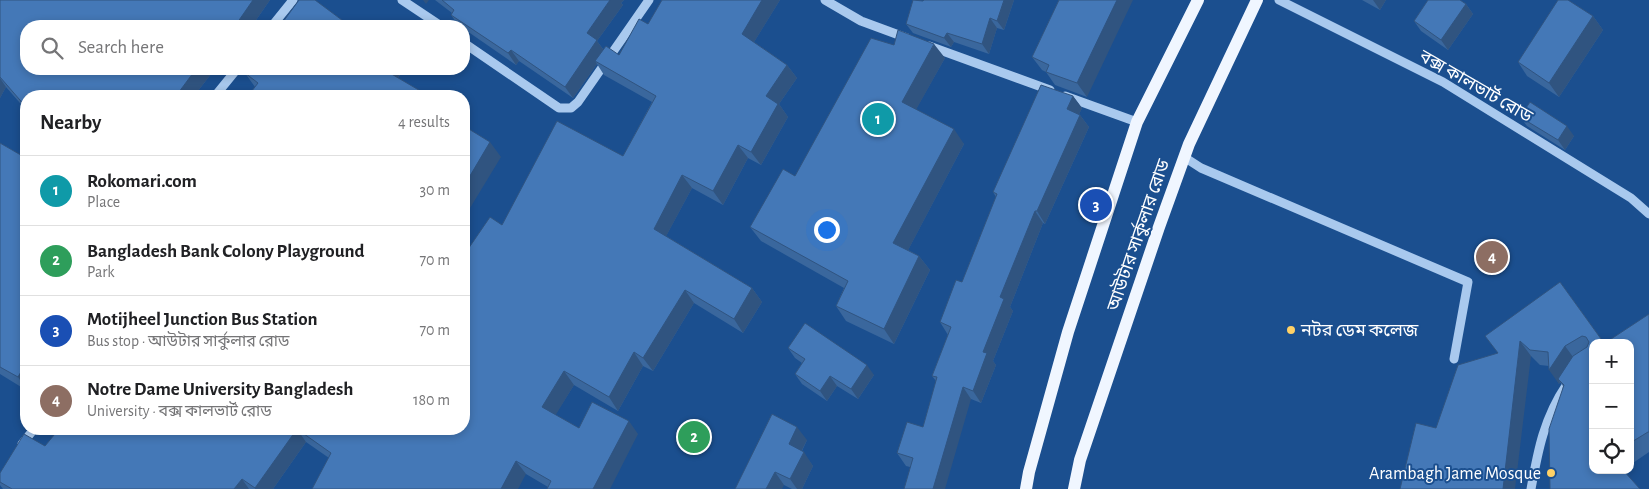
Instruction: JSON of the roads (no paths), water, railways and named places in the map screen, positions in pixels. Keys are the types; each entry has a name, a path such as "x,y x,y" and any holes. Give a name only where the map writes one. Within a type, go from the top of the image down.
{"main road":[{"name":"আউটার সার্কুলার রোড","path":"1026,489 1068,332 1137,122 1198,0"},
{"name":"আউটার সার্কুলার রোড","path":"1074,489 1080,460 1184,157 1257,0"}],"street":[{"path":"277,20 294,0"},
{"path":"402,0 432,20"},
{"path":"470,47 559,108 571,108 578,102 649,0"},
{"path":"825,0 861,21 1137,122"},
{"name":"বক্স কালভার্ট রোড","path":"1279,0 1443,82 1631,198 1649,214"},
{"path":"220,90 232,75"},
{"path":"1184,157 1201,168 1468,282 1454,360"},
{"path":"1531,489 1539,447 1554,403 1574,374"},
{"path":"16,455 29,435"}],"place":[{"name":"Rokomari.com","path":"878,119"},
{"name":"Motijheel Junction Bus Station","path":"1096,205"},
{"name":"Notre Dame University Bangladesh","path":"1492,257"},
{"name":"নটর ডেম কলেজ","path":"1291,330"},
{"name":"Bangladesh Bank Colony Playground","path":"694,437"},
{"name":"Arambagh Jame Mosque","path":"1551,473"}]}
